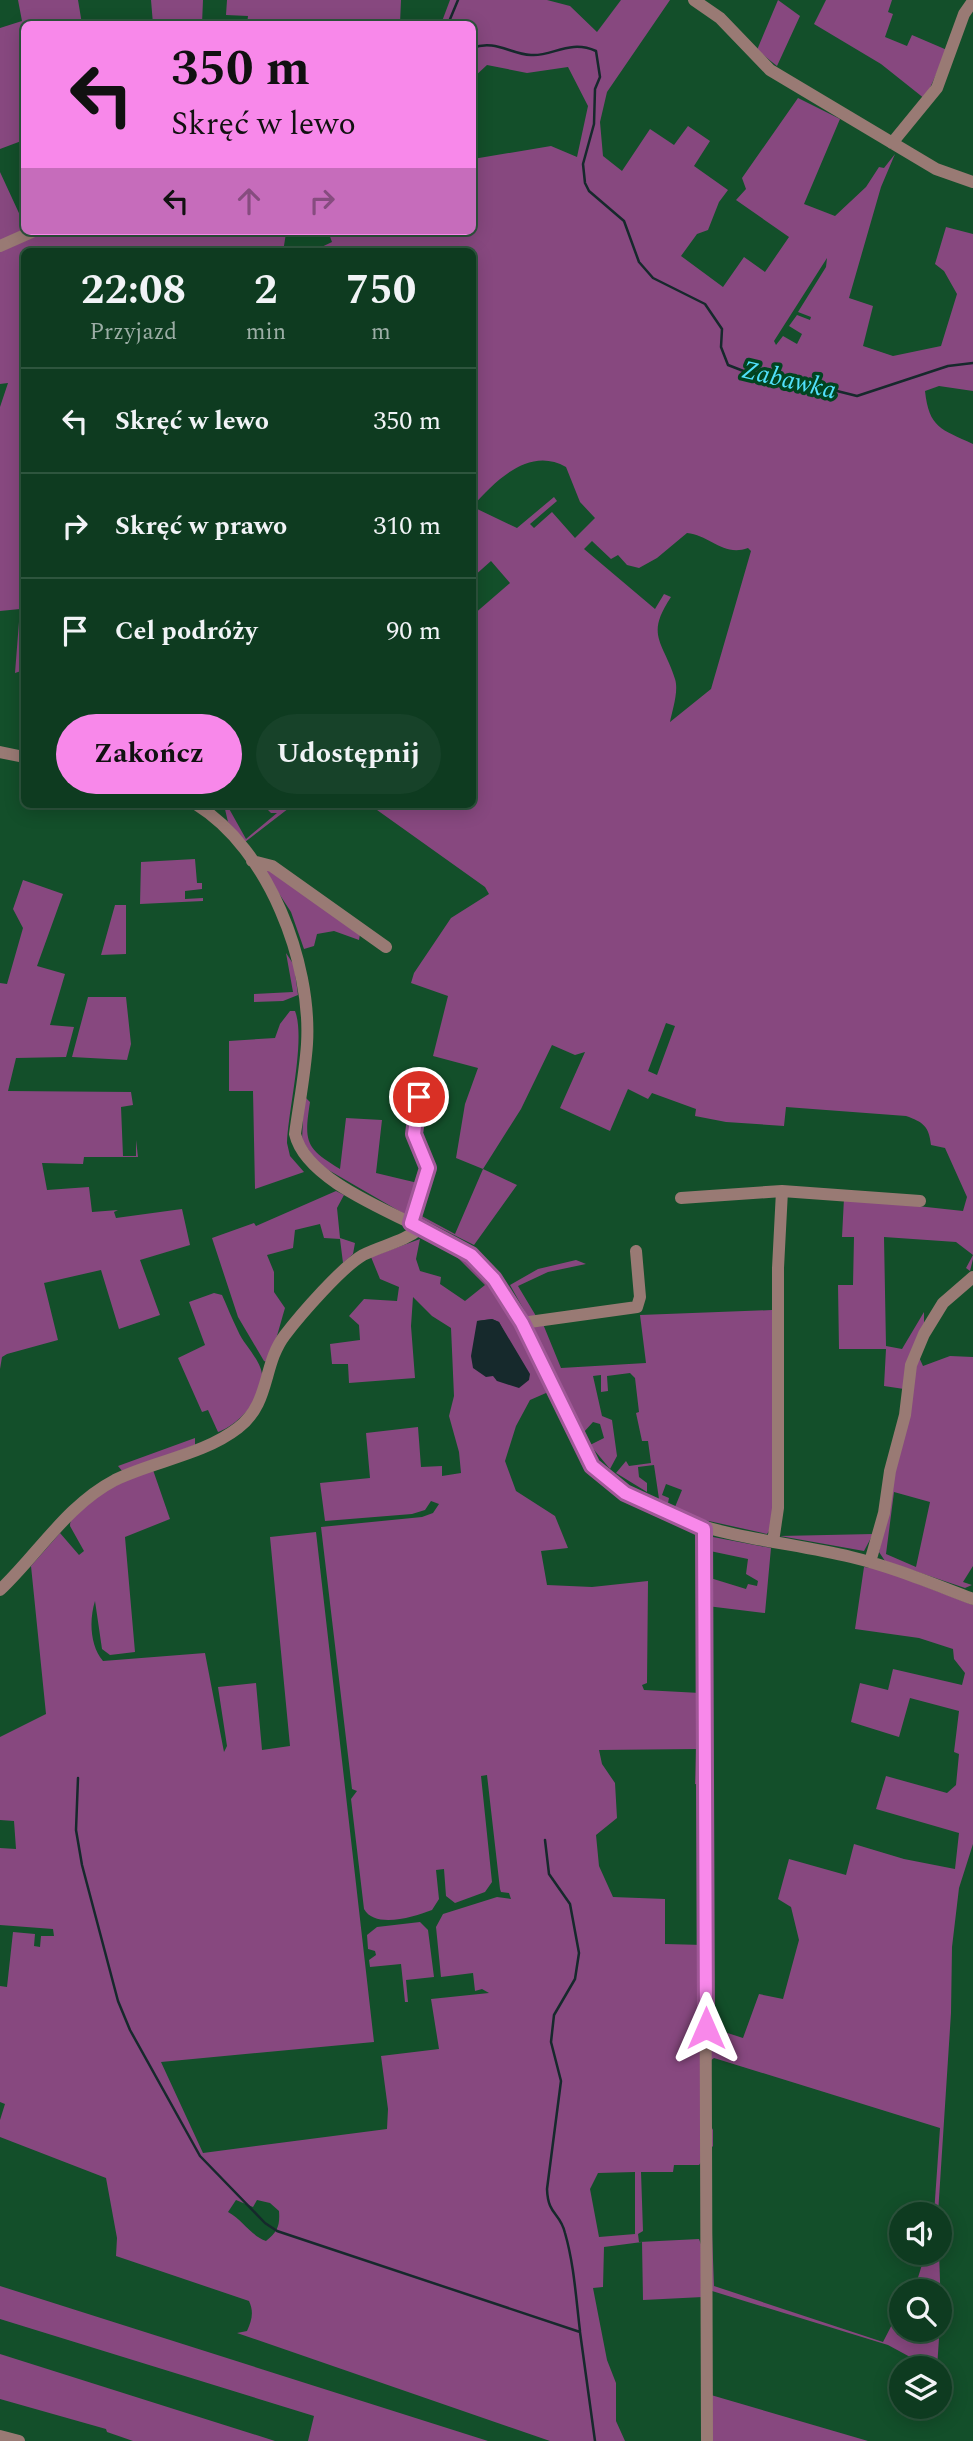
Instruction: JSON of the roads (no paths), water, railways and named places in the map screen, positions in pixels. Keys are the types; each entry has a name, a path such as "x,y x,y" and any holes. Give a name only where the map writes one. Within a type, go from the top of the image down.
{"street":[{"path":"694,0 720,18 770,71 936,169 973,182"},
{"path":"892,143 937,88 964,14 973,1"},
{"path":"0,246 25,235"},
{"path":"0,752 21,756"},
{"path":"202,808 219,818 252,861 278,904 288,927 303,992 307,1044 295,1134 307,1162 337,1184 471,1255 494,1279 522,1323 592,1466 625,1493 704,1529 870,1562 973,1599"},
{"path":"252,861 272,866 386,947"},
{"path":"0,1590 82,1501 116,1480 236,1430 262,1399 274,1352 285,1335 349,1264 365,1254 408,1238 416,1225 428,1168 414,1134 419,1097"},
{"path":"681,1198 782,1191 920,1201"},
{"path":"773,1542 778,1508 778,1268 782,1191"},
{"path":"522,1323 637,1307 640,1297 636,1251"},
{"path":"870,1562 884,1513 905,1415 911,1365 924,1334 943,1303 973,1277"},
{"path":"704,1529 707,2441"},
{"path":"0,2436 19,2441"}],"water":[{"path":"492,1319 499,1322 530,1374 529,1380 519,1388 497,1381 493,1376 486,1377 473,1368 471,1356 477,1321"}],"waterway":[{"name":"Zabawka","path":"449,21 458,0"},
{"name":"Zabawka","path":"476,47 495,46 531,55 577,47 596,51 600,77 595,89 594,124 583,164 585,183 589,191 624,221 639,262 653,278 705,304 722,329 721,347 728,365 759,377 797,381 857,396 948,366 973,363"},
{"path":"78,1778 76,1830 82,1865 118,2001 130,2030 200,2156 265,2223 277,2231 580,2332 595,2441"},
{"path":"545,1840 549,1874 570,1904 579,1953 575,1979 554,2015 551,2042 561,2081 547,2189 550,2204 563,2226 568,2245 580,2331"}]}
